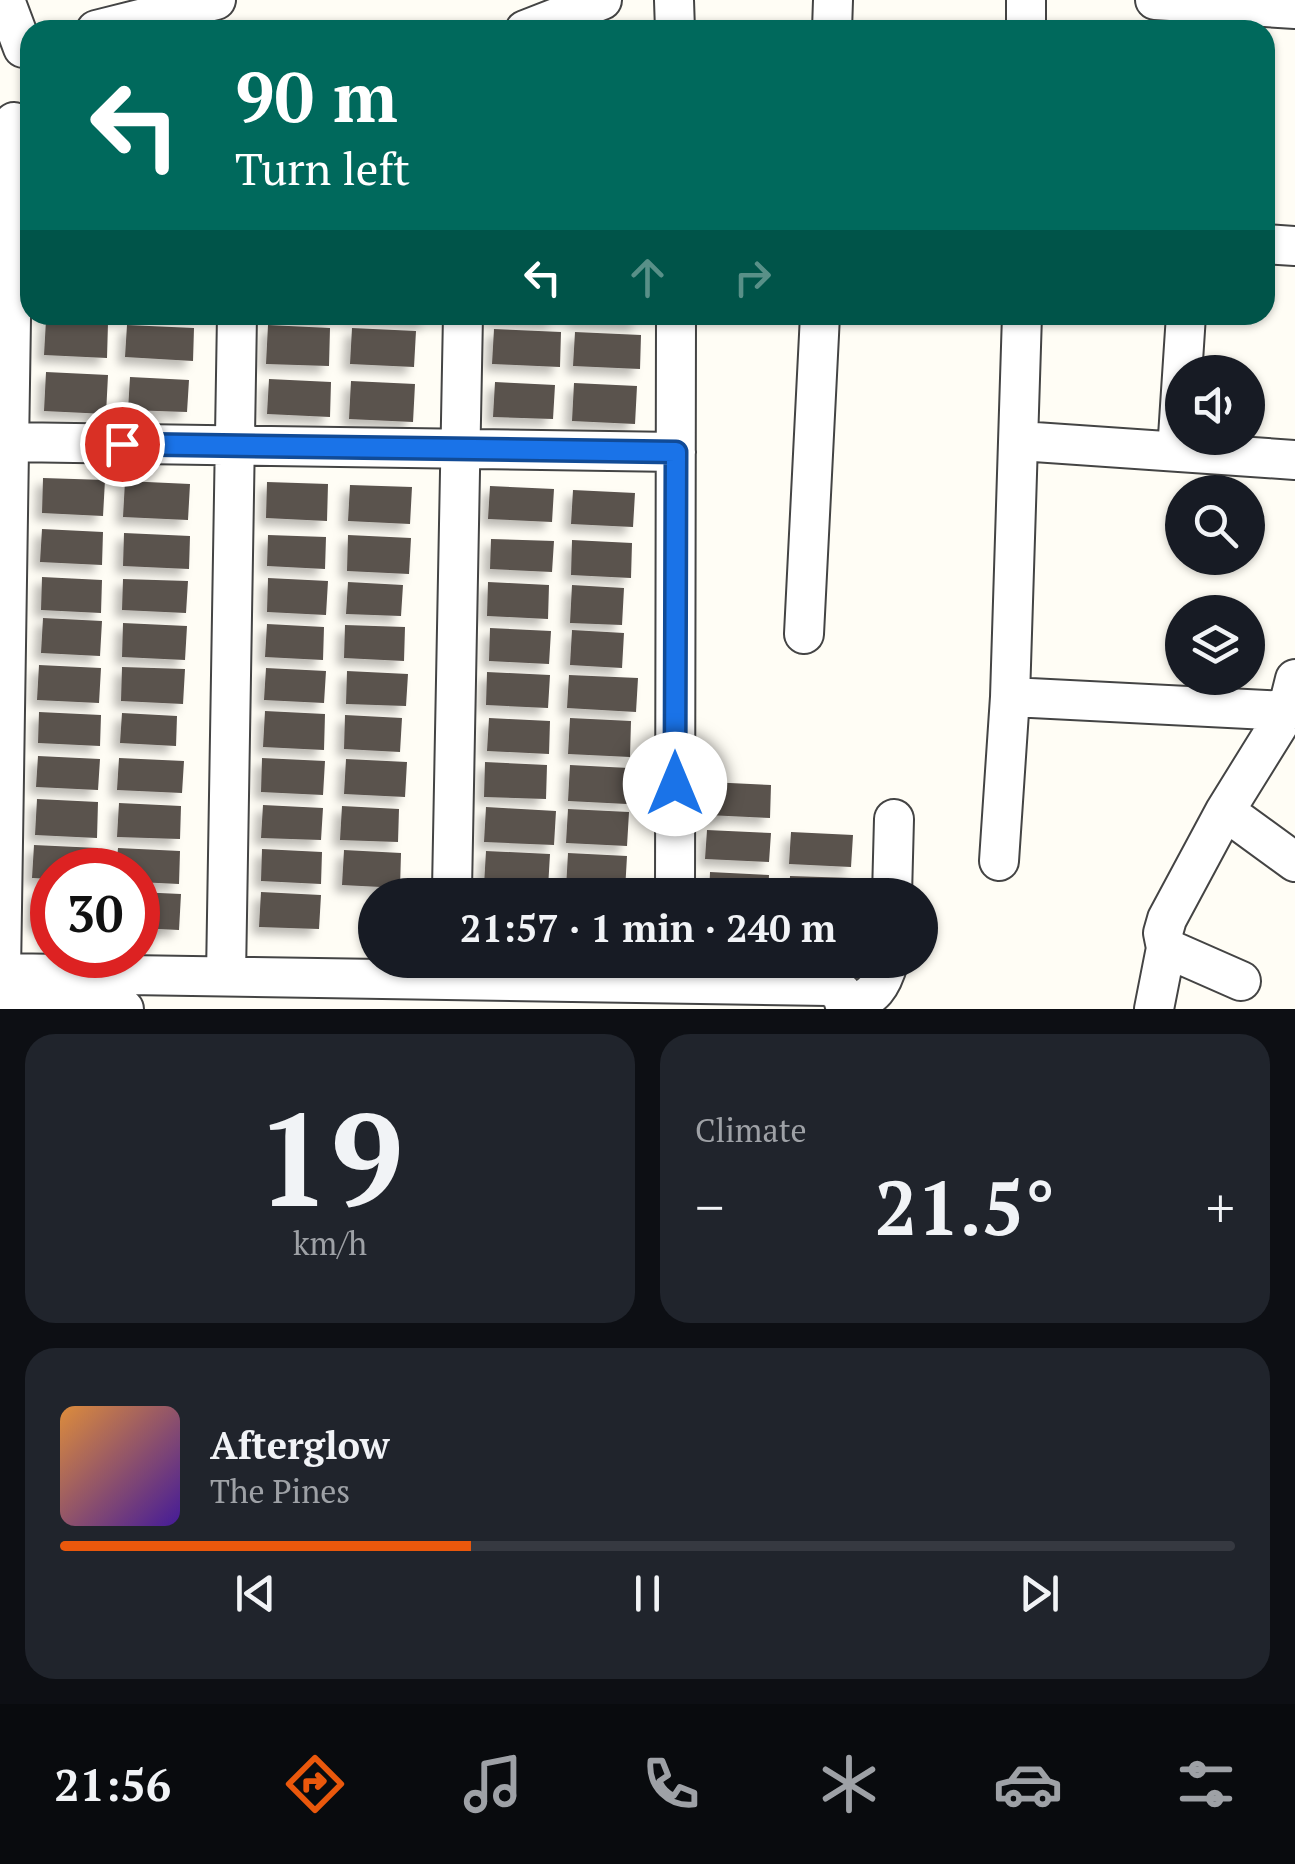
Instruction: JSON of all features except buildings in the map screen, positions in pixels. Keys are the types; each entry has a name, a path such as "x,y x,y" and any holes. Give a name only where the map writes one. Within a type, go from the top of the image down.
{"street":[{"path":"5,0 18,49"},
{"path":"136,20 216,0"},
{"path":"551,20 602,0"},
{"path":"1154,0 1295,9"},
{"path":"14,122 0,972 123,998"},
{"path":"226,976 237,325"},
{"path":"452,878 463,325"},
{"path":"675,878 676,325"},
{"path":"804,634 819,325"},
{"path":"999,860 1010,698 1022,325"},
{"path":"1183,355 1185,325"},
{"path":"9,442 676,452"},
{"path":"1020,442 1165,451"},
{"path":"1221,455 1295,460"},
{"path":"1010,698 1291,695"},
{"path":"1154,1009 1166,948 1163,933 1167,918 1291,695"},
{"path":"1225,811 1295,862"},
{"path":"892,878 894,819"},
{"path":"1166,948 1241,980"},
{"path":"0,1007 123,998 226,976 322,993 675,984 828,986 841,992 846,1007 866,1001 885,978"}],"route":[{"path":"122,444 676,452 675,784"}]}
